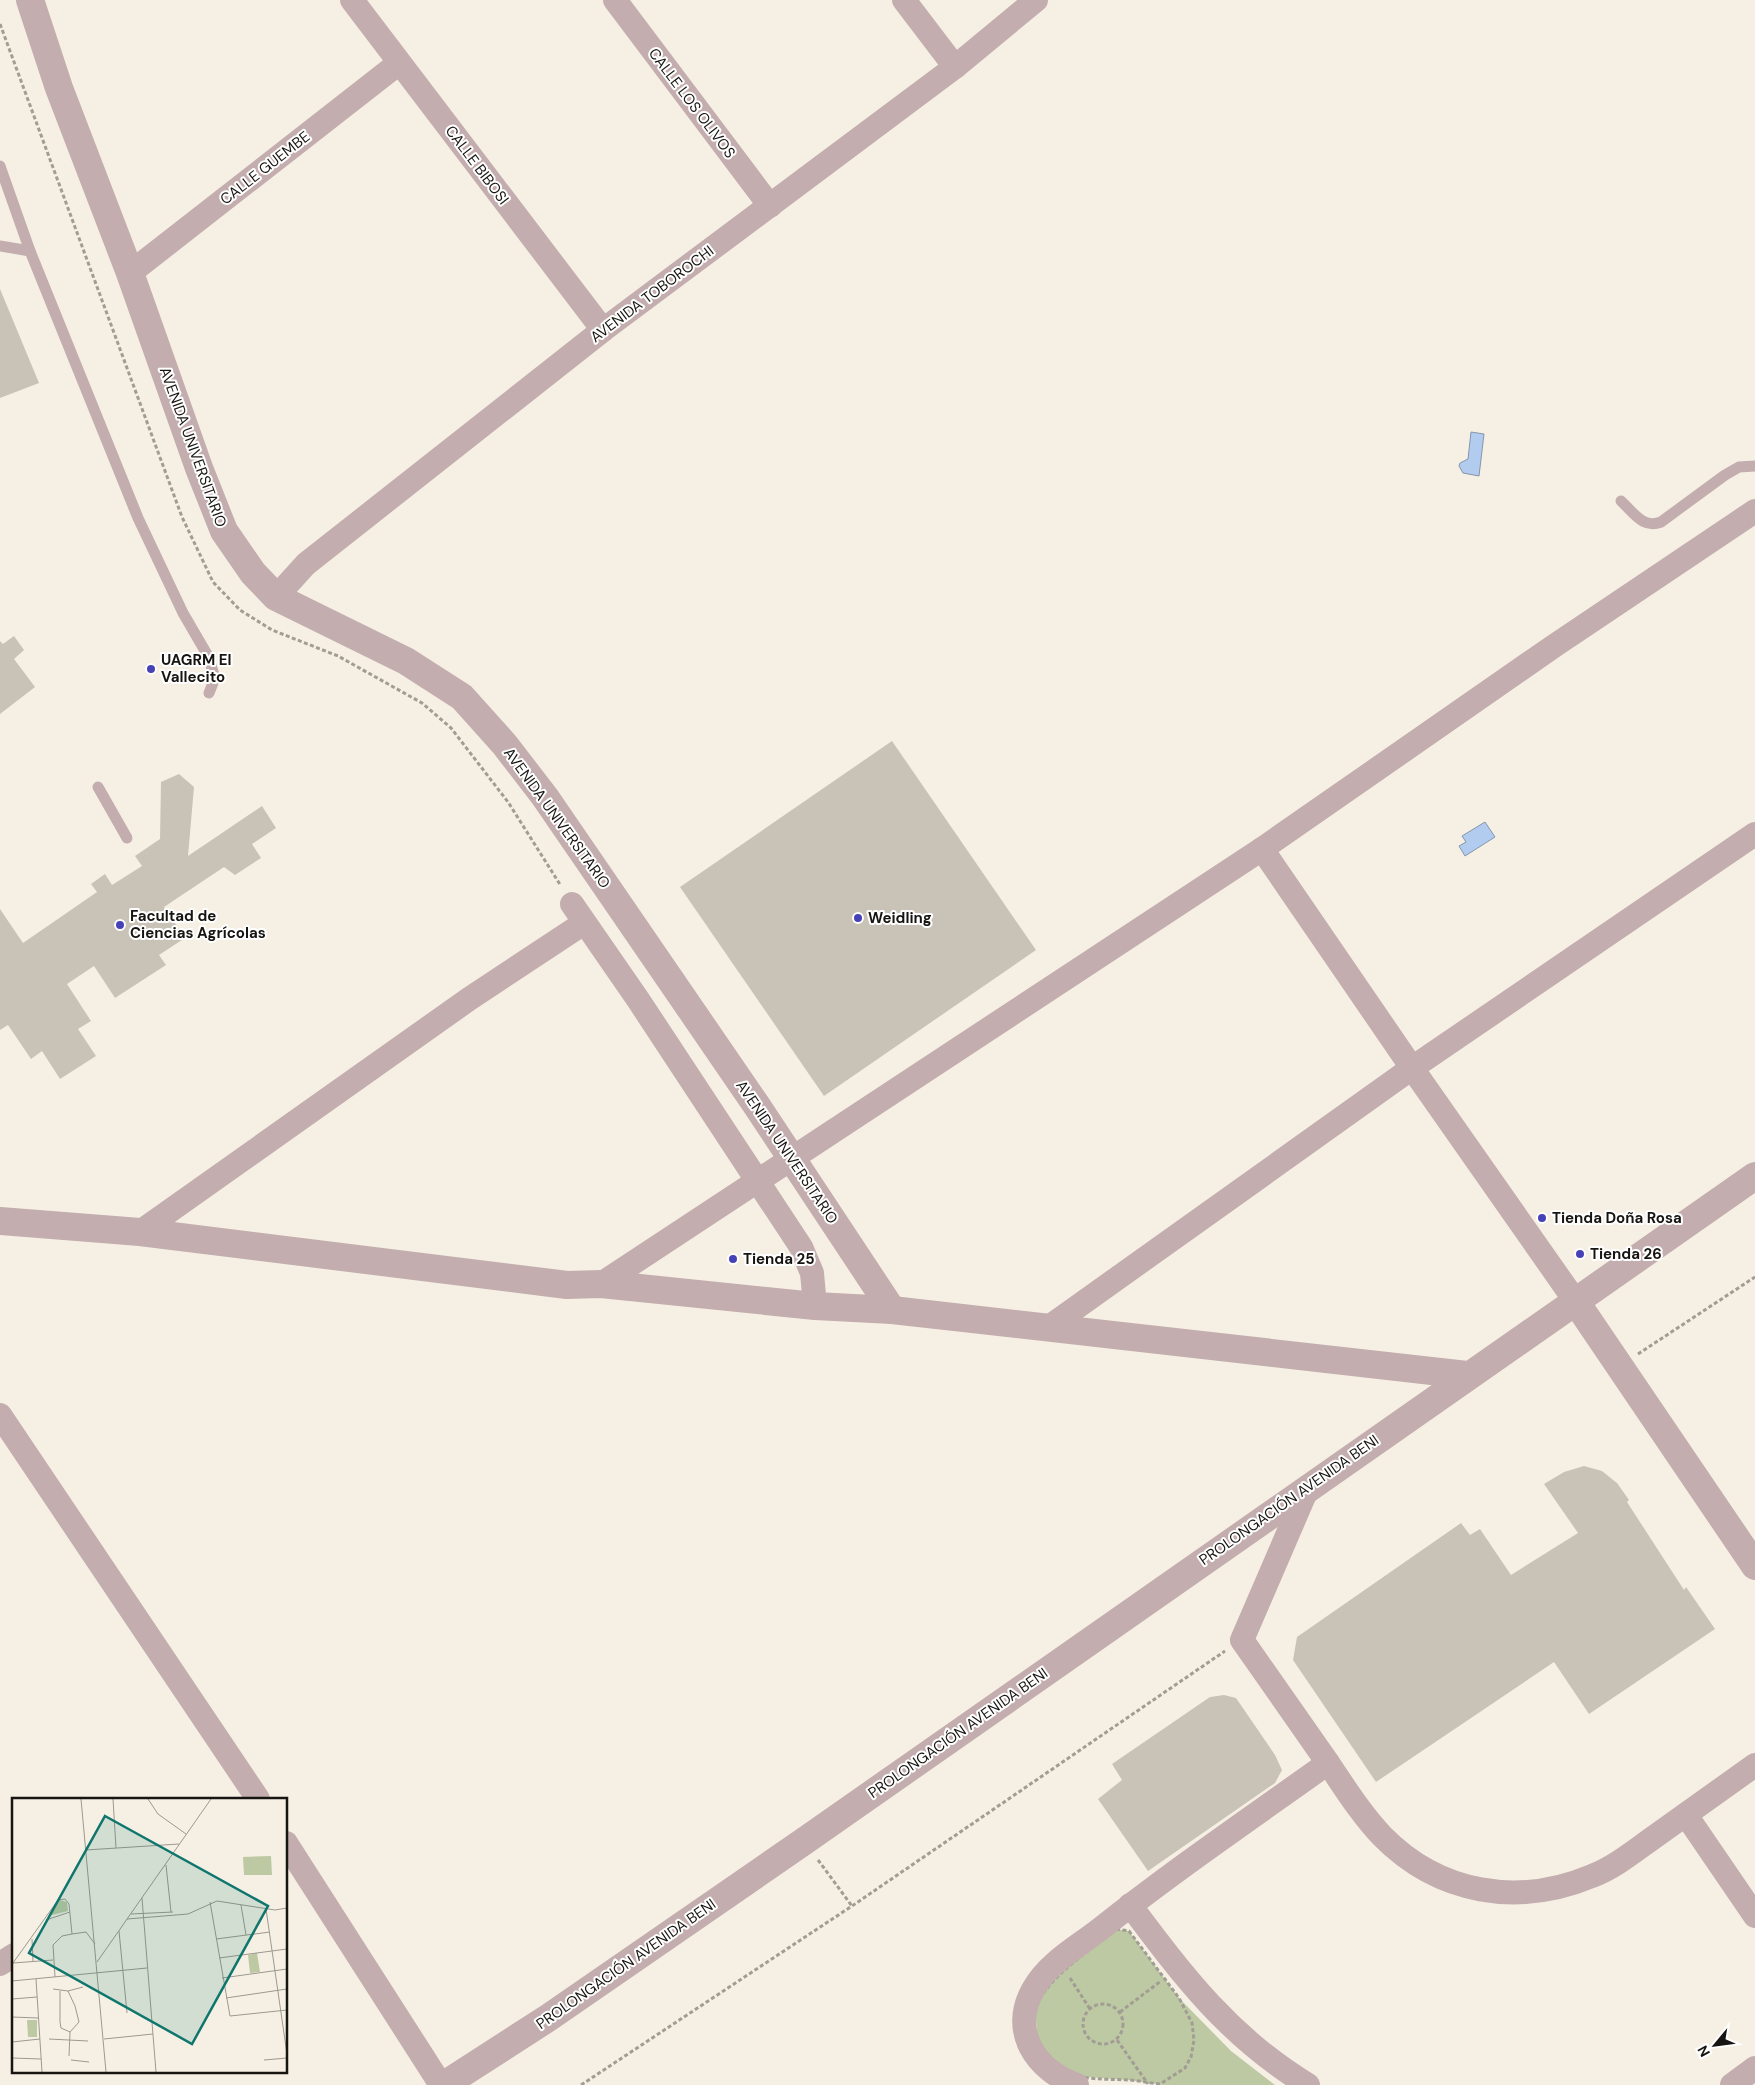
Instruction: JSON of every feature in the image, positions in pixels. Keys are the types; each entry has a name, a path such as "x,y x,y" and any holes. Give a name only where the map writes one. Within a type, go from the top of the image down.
{"street":[{"name":"CALLE BIBOSI","path":"352,0 603,330"},
{"name":"CALLE LOS OLIVOS","path":"615,0 770,206"},
{"path":"904,0 955,67"},
{"name":"AVENIDA TOBOROCHI","path":"276,597 306,564 603,330 955,67 1036,0"},
{"name":"AVENIDA UNIVERSITARIO","path":"35,2 59,88 130,273 199,468 224,531 253,573 276,597 406,661 462,697 505,745 545,797 792,1158 892,1310"},
{"name":"CALLE GUEMBE","path":"130,273 399,63"},
{"path":"601,1284 760,1182 792,1158 1262,849 1554,646 1755,511"},
{"path":"1049,1327 1412,1068 1755,834"},
{"path":"1262,849 1576,1302 1755,1566"},
{"path":"140,1232 469,999 578,913 640,1001 801,1247 812,1273 816,1306"},
{"path":"1576,1302 1755,1176"},
{"path":"0,1221 140,1232 567,1284 601,1284 816,1306 892,1310 1467,1375"},
{"name":"PROLONGACIÓN AVENIDA BENI","path":"443,2085 548,2018 803,1842 1467,1375 1576,1302"},
{"path":"0,1415 257,1798"},
{"path":"1308,1487 1242,1640 1360,1809 1383,1836 1408,1858 1436,1874 1472,1889 1504,1893 1537,1891 1567,1886 1594,1876 1620,1860 1755,1765"},
{"path":"1077,2085 1048,2071 1029,2046 1024,2015 1034,1987 1043,1975 1061,1966 1130,1905 1328,1763"},
{"path":"1686,1814 1755,1916"},
{"path":"288,1846 443,2085"},
{"path":"1130,1905 1187,1981 1216,2012 1243,2039 1308,2085"},
{"path":"0,1964 12,1956"},
{"path":"1732,2085 1755,2068"}],"lane":[{"path":"0,166 25,232 30,251 138,518 183,613 208,656 215,678 209,693"},
{"path":"0,246 30,251"},
{"path":"1622,501 1643,522 1654,525 1662,522 1739,467 1755,466"},
{"path":"98,786 127,838"}],"path":[{"path":"0,24 182,517 213,582 240,610 272,630 338,656 422,703 451,728 508,802 578,913"},
{"path":"1619,1367 1755,1277"},
{"path":"581,2085 852,1906 1242,1640"},
{"path":"803,1842 852,1906"},
{"path":"1116,1929 1129,1931 1187,2010 1192,2023 1194,2040 1191,2057 1185,2068 1160,2084 1075,2076 1059,2068 1038,2044 1033,2028 1035,2006 1061,1966 1116,1929"},
{"path":"1061,1966 1090,2010"},
{"path":"1120,2012 1164,1979"},
{"path":"1102,2004 1115,2008 1120,2012 1124,2024 1121,2035 1116,2040 1104,2045 1091,2040 1083,2028 1086,2015 1090,2010 1102,2004"},
{"path":"1116,2040 1148,2084"}],"green space":[{"path":"1116,1929 1129,1931 1179,1998 1231,2051 1275,2085 1163,2085 1075,2076 1059,2068 1038,2044 1035,2007 1043,1991 1070,1965"}],"water":[{"path":"1471,432 1484,434 1479,476 1463,473 1459,466 1460,463 1468,459"},
{"path":"1485,822 1495,837 1465,856 1459,846 1466,842 1462,836"}],"building":[{"path":"0,289 39,383 0,398"},
{"path":"14,636 24,650 14,659 35,687 0,714 0,641 3,644"},
{"name":"Weidling","path":"892,741 1036,950 824,1096 680,887"},
{"path":"179,774 194,787 188,856 262,806 276,828 252,844 261,858 235,875 224,867 164,907 185,938 159,955 166,965 115,998 94,966 67,984 91,1021 78,1029 96,1056 60,1079 42,1051 31,1059 8,1025 0,1030 0,909 23,943 97,892 91,884 105,874 112,885 142,866 135,856 160,839 161,782"},
{"path":"1584,1466 1602,1471 1617,1483 1629,1500 1627,1502 1684,1590 1686,1587 1715,1629 1589,1714 1554,1662 1376,1782 1293,1660 1297,1637 1461,1523 1470,1535 1480,1529 1511,1575 1578,1533 1544,1484 1564,1472"},
{"path":"1224,1695 1236,1698 1275,1755 1282,1770 1275,1783 1148,1871 1098,1799 1122,1780 1112,1764 1210,1697"}],"place":[{"name":"UAGRM El Vallecito","path":"151,669"},
{"name":"Weidling","path":"858,918"},
{"name":"Facultad de Ciencias Agrícolas","path":"120,925"},
{"name":"Tienda Doña Rosa","path":"1542,1218"},
{"name":"Tienda 26","path":"1580,1254"},
{"name":"Tienda 25","path":"733,1259"}]}
